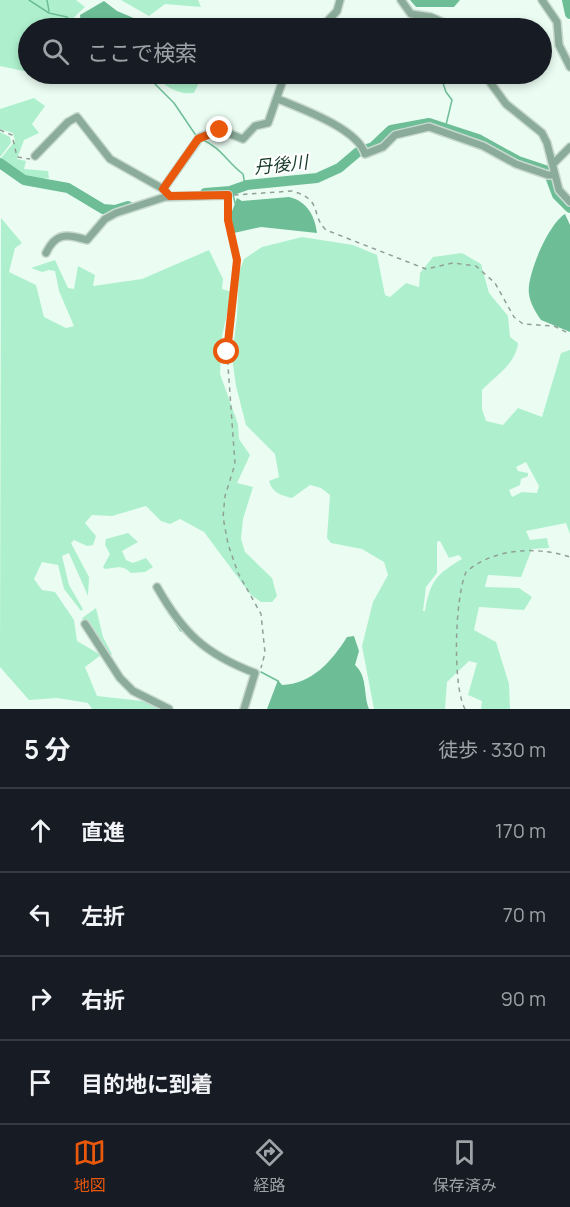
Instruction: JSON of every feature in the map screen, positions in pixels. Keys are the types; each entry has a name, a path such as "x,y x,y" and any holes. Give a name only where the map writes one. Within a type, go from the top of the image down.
{"street":[{"path":"330,18 337,11 340,0"},
{"path":"401,0 411,14 433,18"},
{"path":"542,0 557,22 559,45 570,67"},
{"path":"167,193 199,138 220,130 239,138 247,137 255,126 268,123 282,84"},
{"path":"491,84 506,104 542,133 553,164 551,175 559,190 570,202"},
{"path":"278,99 329,122 358,140 365,154 376,151 395,135 429,127 483,146 516,164 551,175"},
{"path":"35,156 76,117 111,159 167,193"},
{"path":"553,164 570,147"},
{"path":"46,253 51,243 60,236 68,234 87,240 105,219 167,193 232,195"},
{"path":"157,586 174,617 211,653 255,673 243,709"},
{"path":"85,624 120,678 133,691 170,709"}],"path":[{"path":"0,130 12,135 17,157 22,160 35,156"},
{"path":"255,673 264,662 261,614 238,573 228,544 223,517 225,496 235,464 227,352 237,260 228,220 232,195 292,191 300,193 313,203 322,226 326,230 426,269 453,263 476,266 495,283 514,317 523,324 554,326 570,334"},
{"path":"465,709 459,688 457,623 460,595 466,572 486,559 521,551 555,552 570,556"}],"shaded area":[{"path":"0,0 76,0 85,7 73,18 18,18 18,70 0,66"},
{"path":"121,0 198,0 201,7 165,4 149,16"},
{"path":"410,0 460,0 454,7 416,7"},
{"path":"104,1 117,11 134,18 80,18 80,15"},
{"path":"165,84 198,84 194,93 182,93"},
{"path":"34,98 45,106 32,124 39,133 24,140 17,159 26,161 24,169 48,171 49,178 23,175 1,158 15,141 13,133 0,129 0,109"},
{"path":"0,132 10,137 11,143 0,157"},
{"path":"289,197 301,202 309,210 317,233 261,227 234,233 231,214 237,198 242,201"},
{"path":"565,214 570,225 570,332 541,320 529,294 531,275 540,251 552,228"},
{"path":"1,218 22,243 15,248 9,272 36,285 44,317 66,328 74,326 59,291 55,271 42,272 31,268 55,260 68,288 74,289 78,266 95,275 93,286 142,279 209,250 223,279 222,289 232,292 222,336 220,374 238,424 239,439 250,455 237,483 253,487 243,519 241,539 245,552 272,578 277,596 272,602 261,602 251,595 204,532 180,519 170,524 161,521 146,506 112,516 92,515 85,523 96,536 93,545 87,546 74,540 71,543 89,577 88,596 69,553 62,556 69,585 83,609 81,611 64,589 58,565 42,562 34,579 42,590 55,592 74,620 77,641 101,655 85,667 97,696 151,702 164,709 92,709 88,703 57,698 29,700 0,667"},
{"path":"302,237 353,245 377,255 385,295 390,297 406,283 419,287 420,273 433,257 462,253 481,264 489,293 508,316 510,337 518,343 514,357 482,390 482,409 486,421 503,425 518,408 542,417 561,353 570,350 570,534 566,523 526,531 530,540 547,538 549,548 532,549 521,577 488,575 485,587 519,588 532,597 524,610 479,607 474,630 496,642 509,684 510,709 481,709 482,701 468,695 477,663 469,661 447,682 445,709 374,709 362,646 373,602 388,575 384,562 362,549 331,543 327,538 330,495 321,488 310,485 292,498 272,488 269,481 279,477 275,454 246,425 236,386 232,357 239,272 244,259 262,247","holes":["526,462 539,486 537,493 522,492 512,497 509,490 520,485 521,479 528,476 528,473 518,471 516,467","440,541 449,558 459,555 462,559 440,574 432,586 425,611 423,611 426,587 437,573 437,542"]},
{"path":"128,533 138,542 122,551 126,560 133,563 146,558 153,567 145,572 131,573 116,567 105,569 103,567 110,554 105,545 106,539"},
{"path":"96,608 103,637 112,654 110,656 82,618"},
{"path":"354,636 359,651 355,665 364,680 369,709 267,709 278,680 282,685 293,684 312,676 328,662 347,637"}],"waterway":[{"path":"29,0 49,13 68,18"},
{"path":"47,0 49,11"},
{"path":"567,0 570,14"},
{"path":"155,84 174,103 197,137"},
{"path":"443,84 452,100 445,129"},
{"name":"丹後川","path":"205,193 230,191 247,185 317,178 339,168 358,152 373,147 391,130 429,123 478,139 518,161 548,171 557,195 570,208"},
{"path":"201,139 219,151 243,174 245,185"},
{"name":"丹後川","path":"0,163 24,180 68,188 103,209 115,210 128,206"},
{"path":"232,190 235,203"},
{"path":"168,612 181,631"},
{"path":"261,672 278,681"}],"route":[{"path":"220,130 198,139 171,181 163,189 170,196 180,198 228,195 228,220 237,260 227,352"}]}
